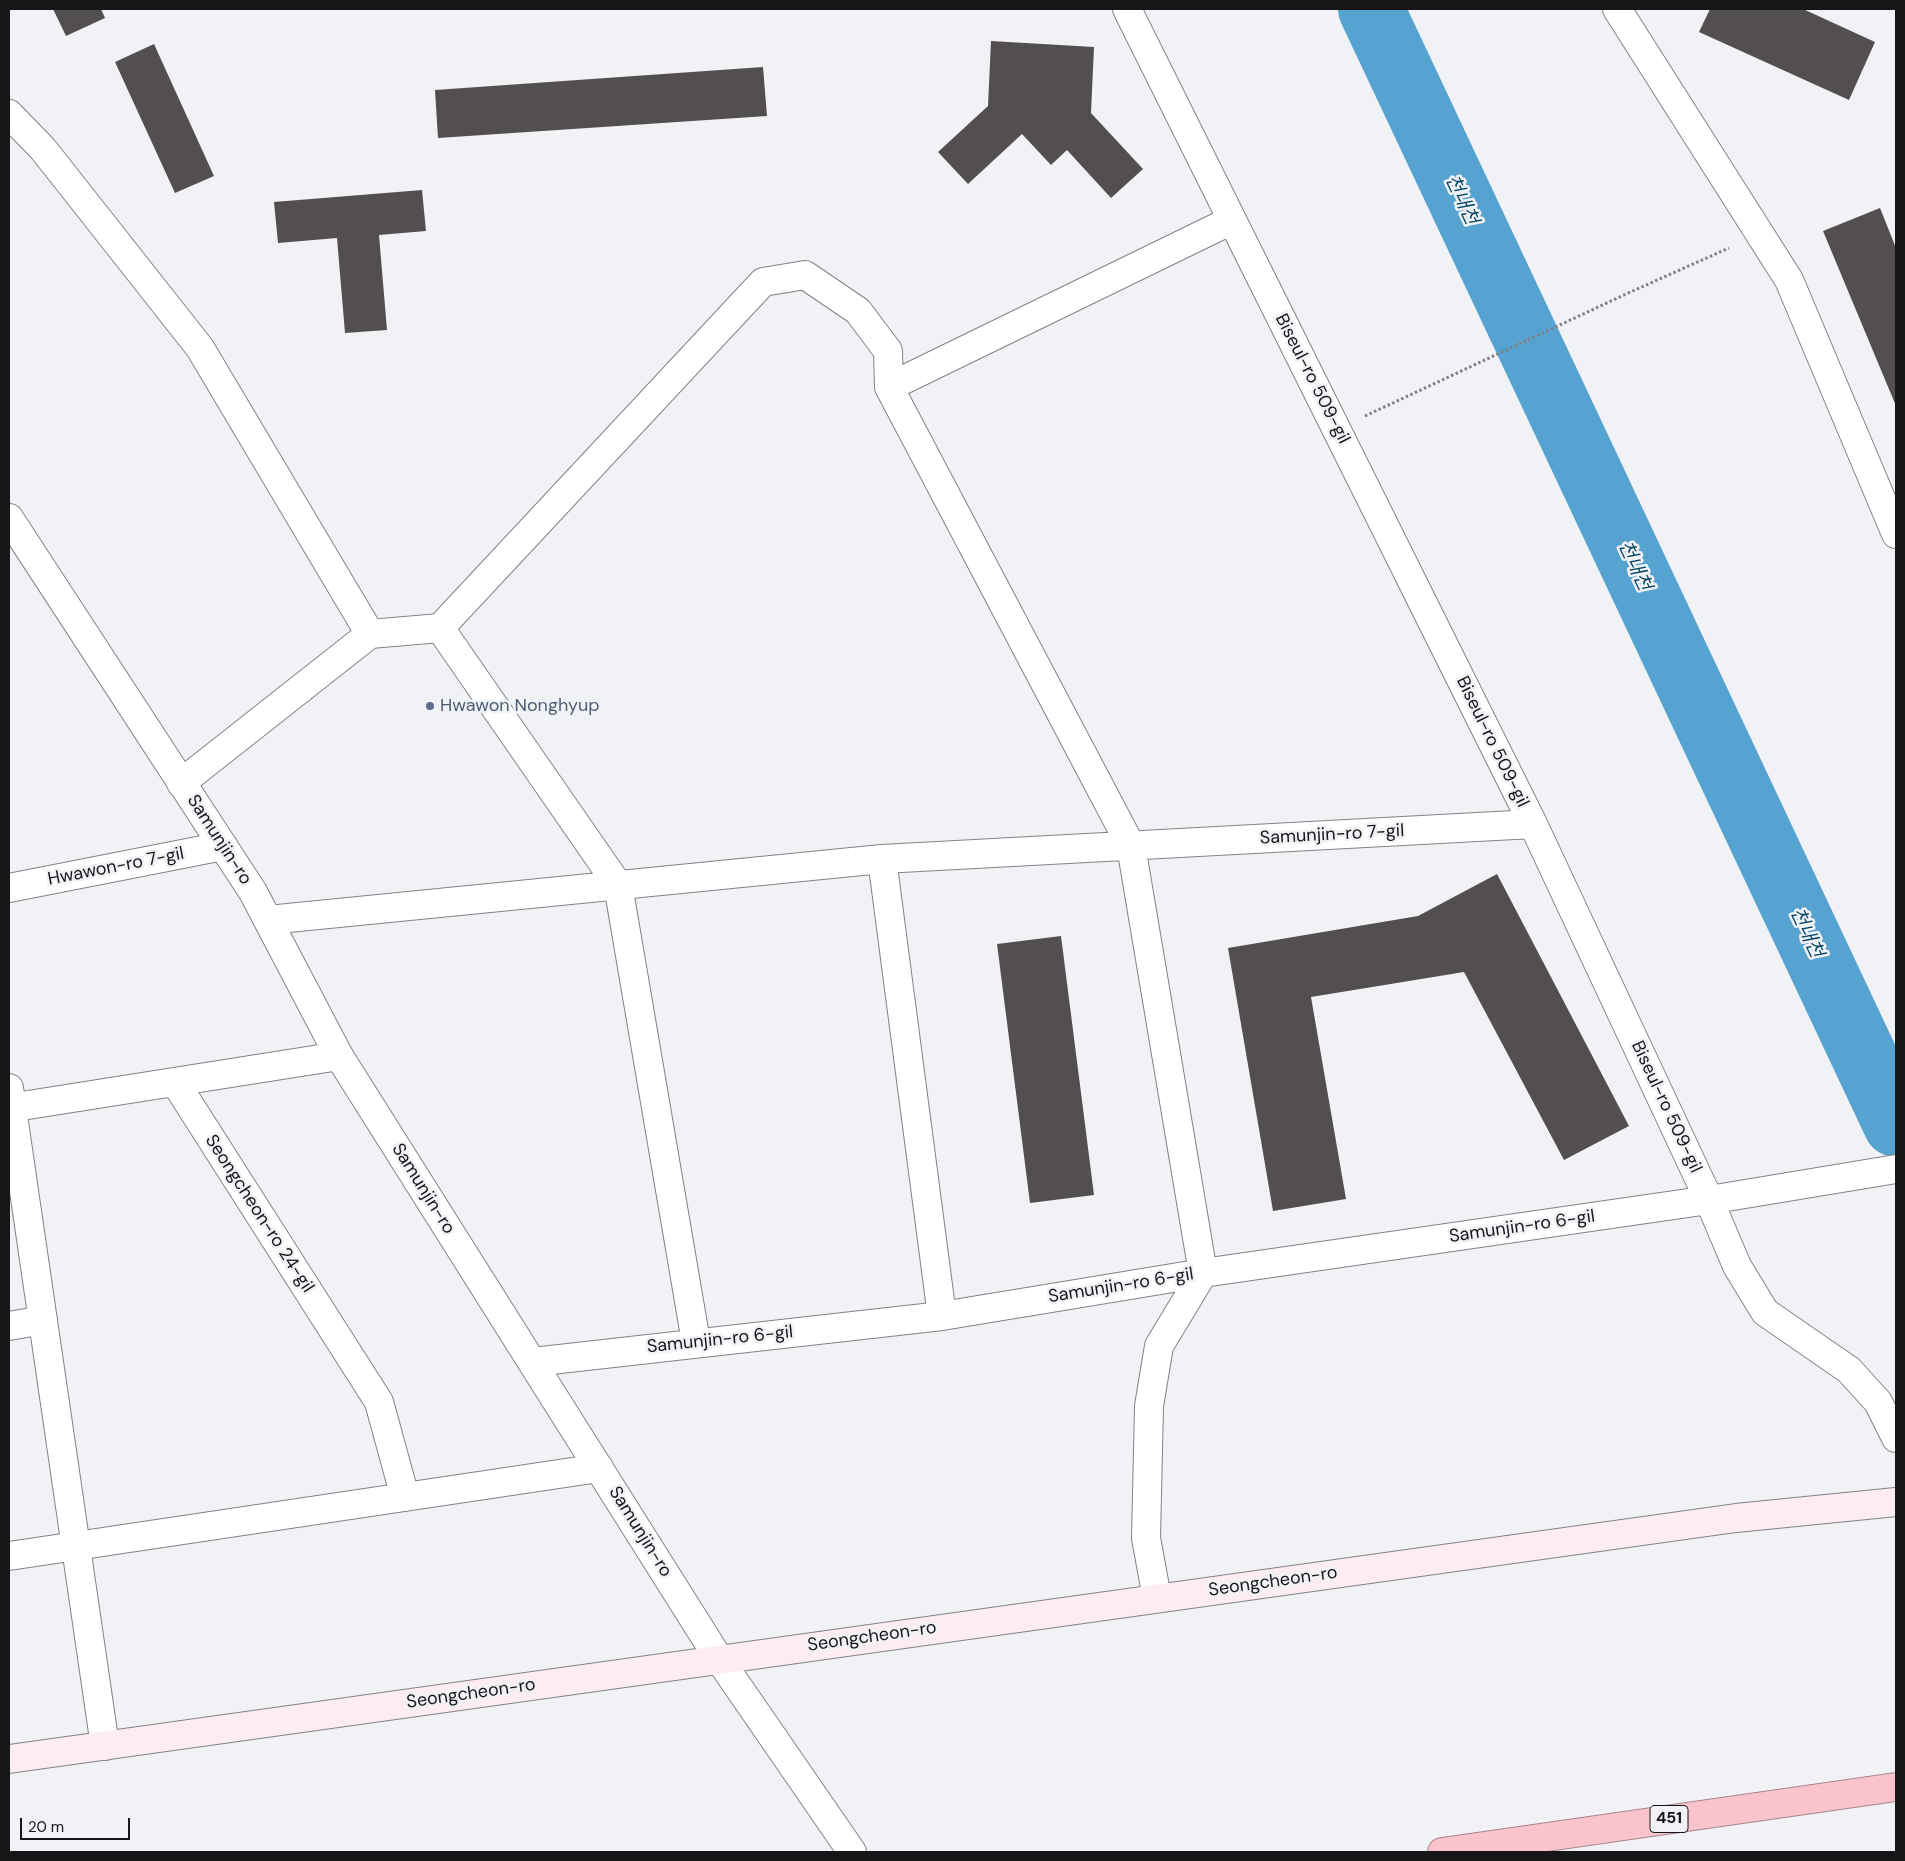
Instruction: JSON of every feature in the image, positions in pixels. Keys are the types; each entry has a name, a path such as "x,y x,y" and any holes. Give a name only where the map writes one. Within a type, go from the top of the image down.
{"highway":[{"name":"451","path":"1442,1852 1896,1786"}],"main road":[{"name":"Seongcheon-ro","path":"9,1759 1736,1518 1896,1502"}],"street":[{"name":"Biseul-ro 509-gil","path":"1127,9 1720,1198 1736,1266 1765,1312 1848,1370 1878,1402 1896,1438"},
{"path":"1617,9 1789,280 1896,534"},
{"path":"9,114 43,149 200,348 370,634"},
{"path":"889,387 1232,220"},
{"path":"181,783 370,634 440,628 763,282 805,275 858,311 888,351 889,387 1131,846 1203,1273 1159,1346 1149,1406 1146,1538 1157,1598"},
{"name":"Samunjin-ro","path":"9,518 253,892 339,1056 719,1659 852,1852"},
{"path":"440,628 618,884 696,1342"},
{"name":"Samunjin-ro 7-gil","path":"268,920 882,859 1533,824"},
{"name":"Hwawon-ro 7-gil","path":"9,888 223,846"},
{"path":"882,859 942,1316"},
{"path":"105,1746 10,1101 175,1082 339,1056"},
{"name":"Seongcheon-ro 24-gil","path":"175,1082 379,1402 405,1497"},
{"name":"Samunjin-ro 6-gil","path":"533,1362 696,1342 942,1316 1203,1273 1720,1198 1896,1169"},
{"path":"9,1326 43,1320"},
{"path":"9,1556 599,1468"}],"path":[{"path":"1371,414 1626,294 1733,247"}],"building":[{"path":"53,9 101,9 105,18 66,36"},
{"path":"1710,9 1803,9 1875,42 1849,100 1699,32"},
{"path":"991,41 1094,47 1091,113 1143,169 1111,198 1067,150 1051,165 1022,134 968,184 938,152 988,106"},
{"path":"154,44 214,176 175,193 115,62"},
{"path":"763,67 767,116 438,138 435,90"},
{"path":"422,190 426,231 379,235 387,330 345,333 337,238 278,243 274,202"},
{"path":"1880,208 1896,248 1896,406 1823,231"},
{"path":"1497,874 1629,1126 1564,1160 1464,972 1311,997 1346,1199 1273,1211 1228,948 1418,916"},
{"path":"1061,936 1094,1195 1030,1203 997,944"}],"waterway":[{"name":"천내천","path":"1371,9 1896,1124"}],"place":[{"name":"Hwawon Nonghyup","path":"430,706"}]}
